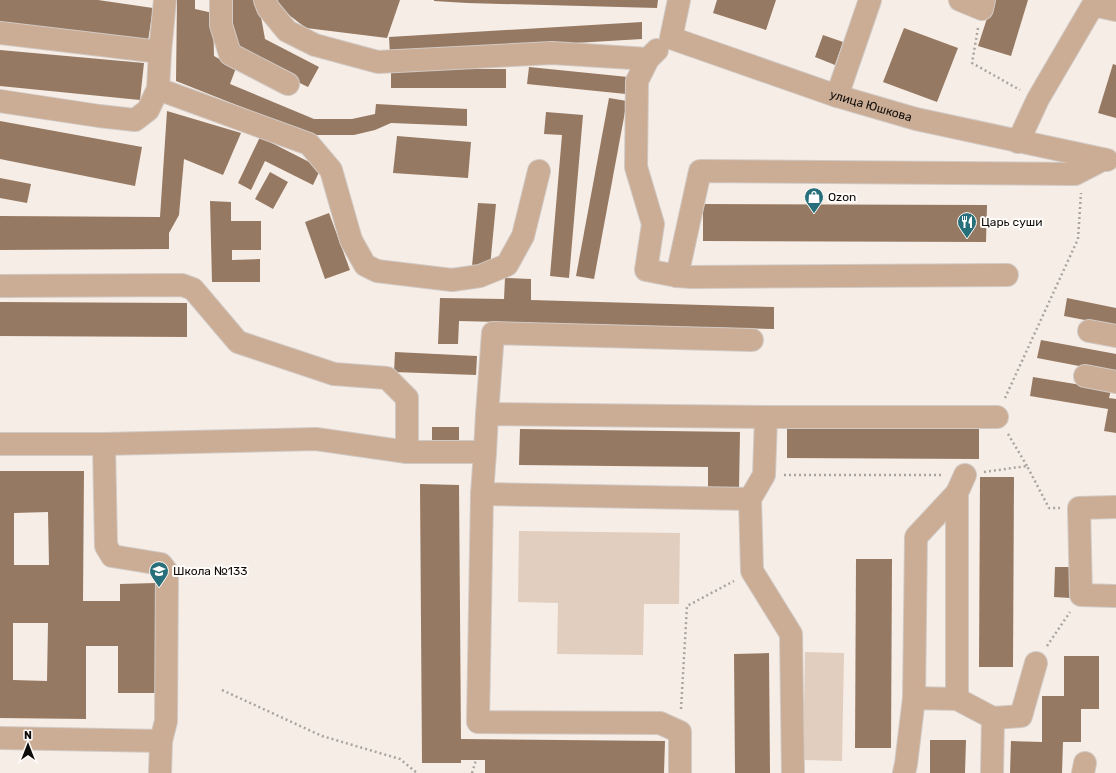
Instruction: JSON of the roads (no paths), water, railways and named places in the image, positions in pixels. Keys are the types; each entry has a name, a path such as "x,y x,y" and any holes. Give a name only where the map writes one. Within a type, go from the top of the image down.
{"street":[{"path":"0,101 135,120 148,110 158,89 165,0"},
{"path":"221,0 222,25 230,54 288,84"},
{"path":"265,0 268,8 287,31 315,45 378,62 552,53 648,59"},
{"path":"679,0 671,38 648,59 637,81 636,167 654,224 646,270 677,276 1006,275"},
{"path":"837,96 870,0"},
{"path":"960,0 983,4"},
{"path":"1018,142 1038,100 1093,5 1116,10"},
{"path":"0,33 160,52"},
{"name":"улица Юшкова","path":"671,38 837,96 916,119 1109,161"},
{"path":"158,89 309,144 331,170 351,240 364,265 377,271 452,280 480,276 507,265 523,236 539,171"},
{"path":"677,276 700,171 1075,174 1109,161"},
{"path":"0,286 182,285 193,289 238,342 334,374 387,378 407,398 407,452"},
{"path":"1089,331 1116,336"},
{"path":"680,773 680,732 660,723 478,722 482,494 494,333 752,340"},
{"path":"1085,376 1116,382"},
{"path":"487,414 766,417 997,417"},
{"path":"766,417 764,475 750,499 752,571 791,634 793,773"},
{"path":"0,444 104,444 316,439 407,452 485,452"},
{"path":"104,444 106,546 112,556 161,564 166,572 166,721 161,741 160,773"},
{"path":"904,773 914,698 916,537 961,484 957,699"},
{"path":"482,494 750,499"},
{"path":"1116,507 1079,508 1081,595 1116,596"},
{"path":"914,698 957,699 993,718 1021,716 1036,663"},
{"path":"992,773 993,718"},
{"path":"0,738 161,741"}],"place":[{"name":"Ozon","path":"814,214"},
{"name":"Царь суши","path":"967,239"},
{"name":"Школа №133","path":"159,588"}]}
